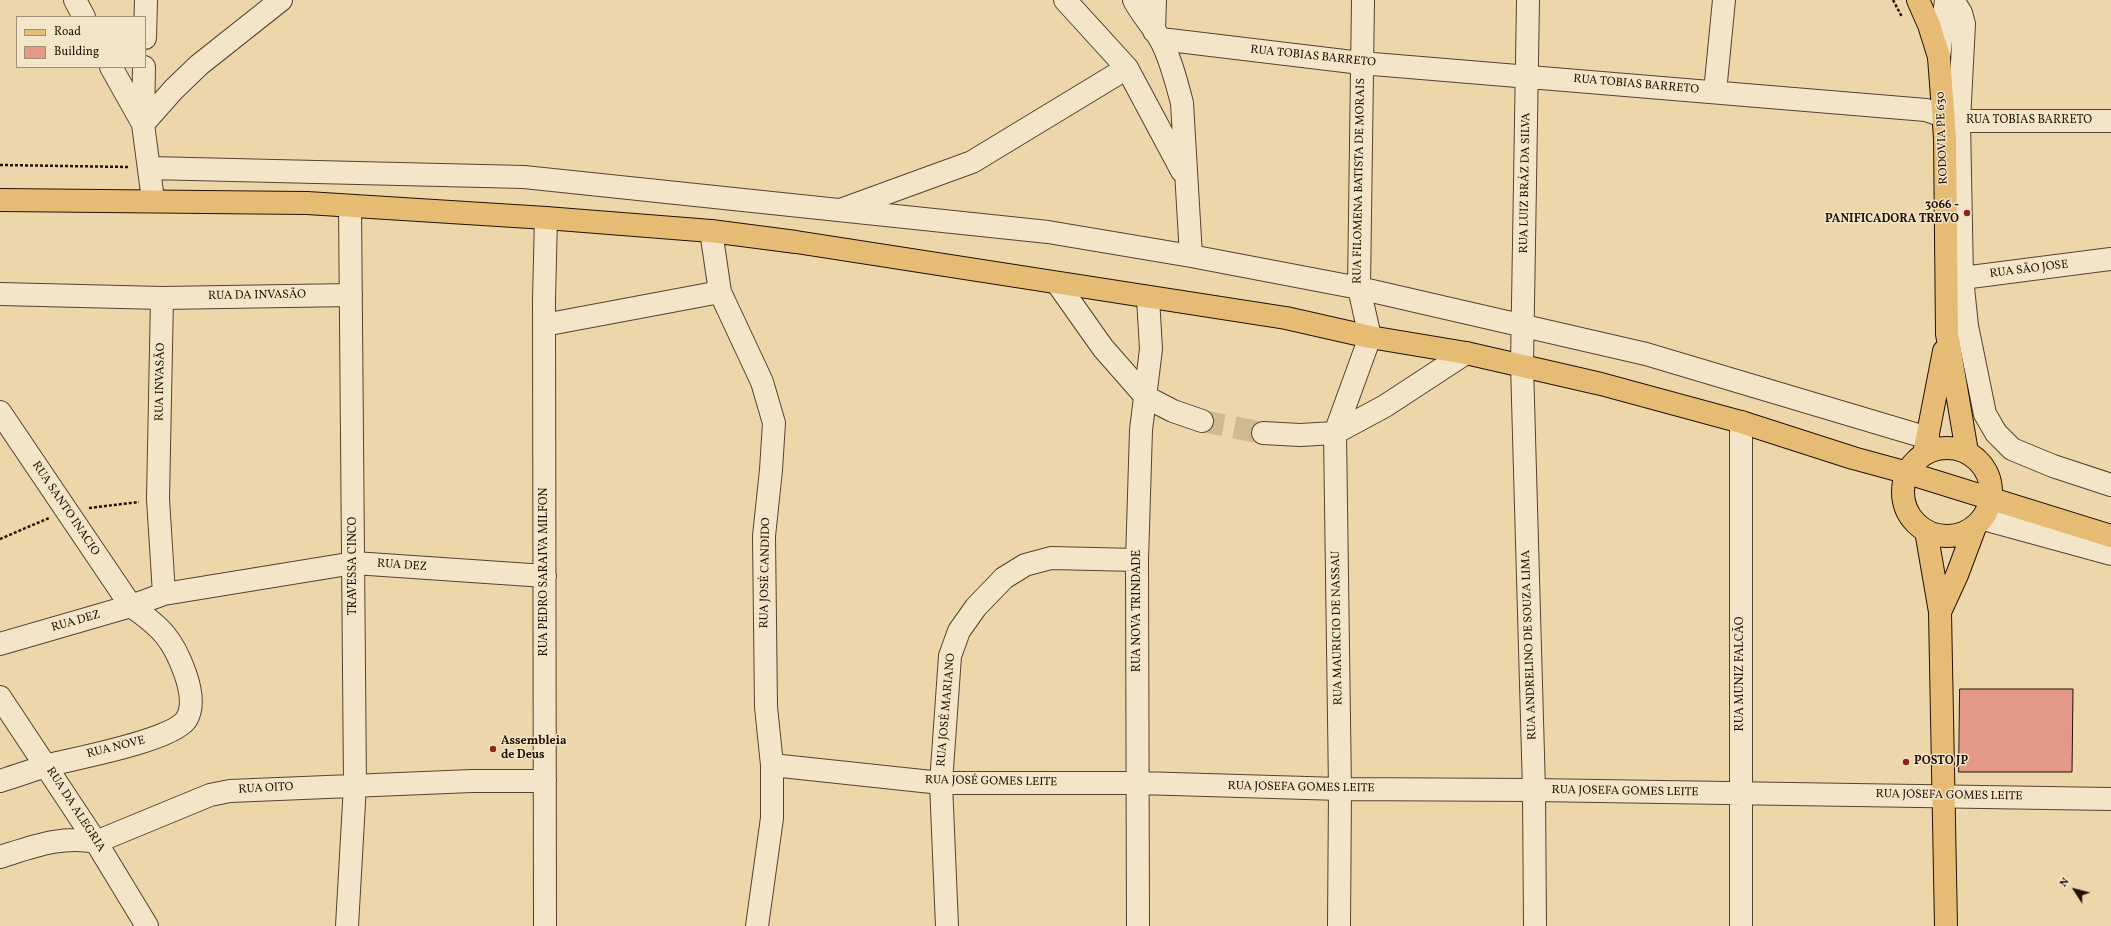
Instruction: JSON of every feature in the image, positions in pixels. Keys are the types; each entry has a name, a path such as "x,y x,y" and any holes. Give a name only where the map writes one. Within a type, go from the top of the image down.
{"main road":[{"name":"RODOVIA PE 630","path":"1918,0 1929,25 1939,57 1951,118 1954,279 1947,334"},
{"path":"0,200 153,200 350,206 546,218 711,231 796,242 1148,298 1286,318 1370,337 1466,353 1522,365 1741,422 1853,458 1908,472 2111,536"},
{"path":"1947,334 1926,446 1908,472 1904,483 1905,505 1916,524 1926,531 1938,536 1963,534 1979,523"},
{"path":"1947,334 1967,452"},
{"path":"1926,446 1938,449 1953,448 1967,452 1979,461 1988,474 1991,486 1991,499 1940,612"},
{"path":"1926,531 1940,612 1946,926"}],"street":[{"path":"75,0 83,16"},
{"path":"146,0 146,16"},
{"path":"143,124 174,89 189,75 281,0"},
{"path":"1065,0 1127,68 1185,178"},
{"path":"1134,0 1157,35 1177,84 1182,103 1185,178 1191,256"},
{"path":"1155,0 1157,35"},
{"name":"RUA FILOMENA BATISTA DE MORAIS","path":"1363,0 1359,288 1370,337"},
{"name":"RUA LUIZ BRÁZ DA SILVA","path":"1522,365 1528,76 1528,0"},
{"path":"1715,92 1724,0"},
{"path":"1939,57 1946,0"},
{"path":"1951,118 1964,24 1961,13 1953,0"},
{"name":"RUA TOBIAS BARRETO","path":"1157,35 1361,63 1926,110 1951,118 2111,121"},
{"path":"112,68 143,124"},
{"path":"144,68 143,124 150,168 153,200"},
{"path":"839,211 972,162 1127,68"},
{"path":"150,168 524,177 1048,232 1191,256 1359,288 1522,327 1646,354 1926,446"},
{"name":"TRAVESSA CINCO","path":"347,926 355,785 350,206"},
{"name":"RUA PEDRO SARAIVA MILFON","path":"545,926 546,781 544,325 546,218"},
{"name":"RUA JOSÉ CANDIDO","path":"711,231 720,292 762,382 774,423 764,536 766,707 772,765 772,818 757,926"},
{"name":"RUA SÃO JOSE","path":"1954,279 2111,259"},
{"path":"1954,279 1985,414 1996,433 2012,449 2046,463 2111,485"},
{"path":"1057,283 1103,348 1146,397 1173,411 1202,421"},
{"path":"544,325 720,292"},
{"path":"0,294 162,298"},
{"name":"RUA DA INVASÃO","path":"162,298 351,295"},
{"name":"RUA INVASÃO","path":"162,298 158,499 164,594"},
{"name":"RUA NOVA TRINDADE","path":"1138,926 1138,560 1141,430 1151,350 1148,298"},
{"name":"RUA MAURICIO DE NASSAU","path":"1339,926 1340,789 1335,433 1370,337"},
{"path":"1263,433 1300,435 1335,433 1385,406 1466,353"},
{"name":"RUA ANDRELINO DE SOUZA LIMA","path":"1522,365 1534,790 1535,926"},
{"name":"RUA SANTO INACIO","path":"0,412 131,606"},
{"name":"RUA MUNIZ FALCÃO","path":"1741,422 1741,926"},
{"path":"1979,523 2111,554"},
{"name":"RUA JOSÉ MARIANO","path":"947,926 941,784 950,656 958,631 976,607 1004,578 1025,565 1051,558 1138,560"},
{"name":"RUA DEZ","path":"164,594 354,563 545,576"},
{"path":"131,606 164,594"},
{"name":"RUA DEZ","path":"0,644 131,606"},
{"name":"RUA NOVE","path":"0,781 47,766 159,737 177,728 186,720 190,708 191,694 179,656 157,624 131,606"},
{"name":"RUA DA ALEGRIA","path":"0,697 96,842 147,926"},
{"name":"RUA JOSÉ GOMES LEITE","path":"772,765 941,784 1139,783"},
{"name":"RUA OITO","path":"96,842 210,795 230,791 355,785 546,781"},
{"name":"RUA JOSEFA GOMES LEITE","path":"1139,783 1340,789 1534,790 2111,799"},
{"path":"0,858 42,844 67,839 80,839 96,842"}],"path":[{"path":"1893,0 1903,19"},
{"path":"0,165 150,168"}],"building":[{"path":"1960,689 2073,689 2072,772 1959,772"}],"tunnel":[{"path":"1202,421 1263,433"}],"place":[{"name":"3066 - PANIFICADORA TREVO","path":"1967,213"},
{"name":"Assembleia de Deus","path":"493,749"},
{"name":"POSTO JP","path":"1906,762"}]}
